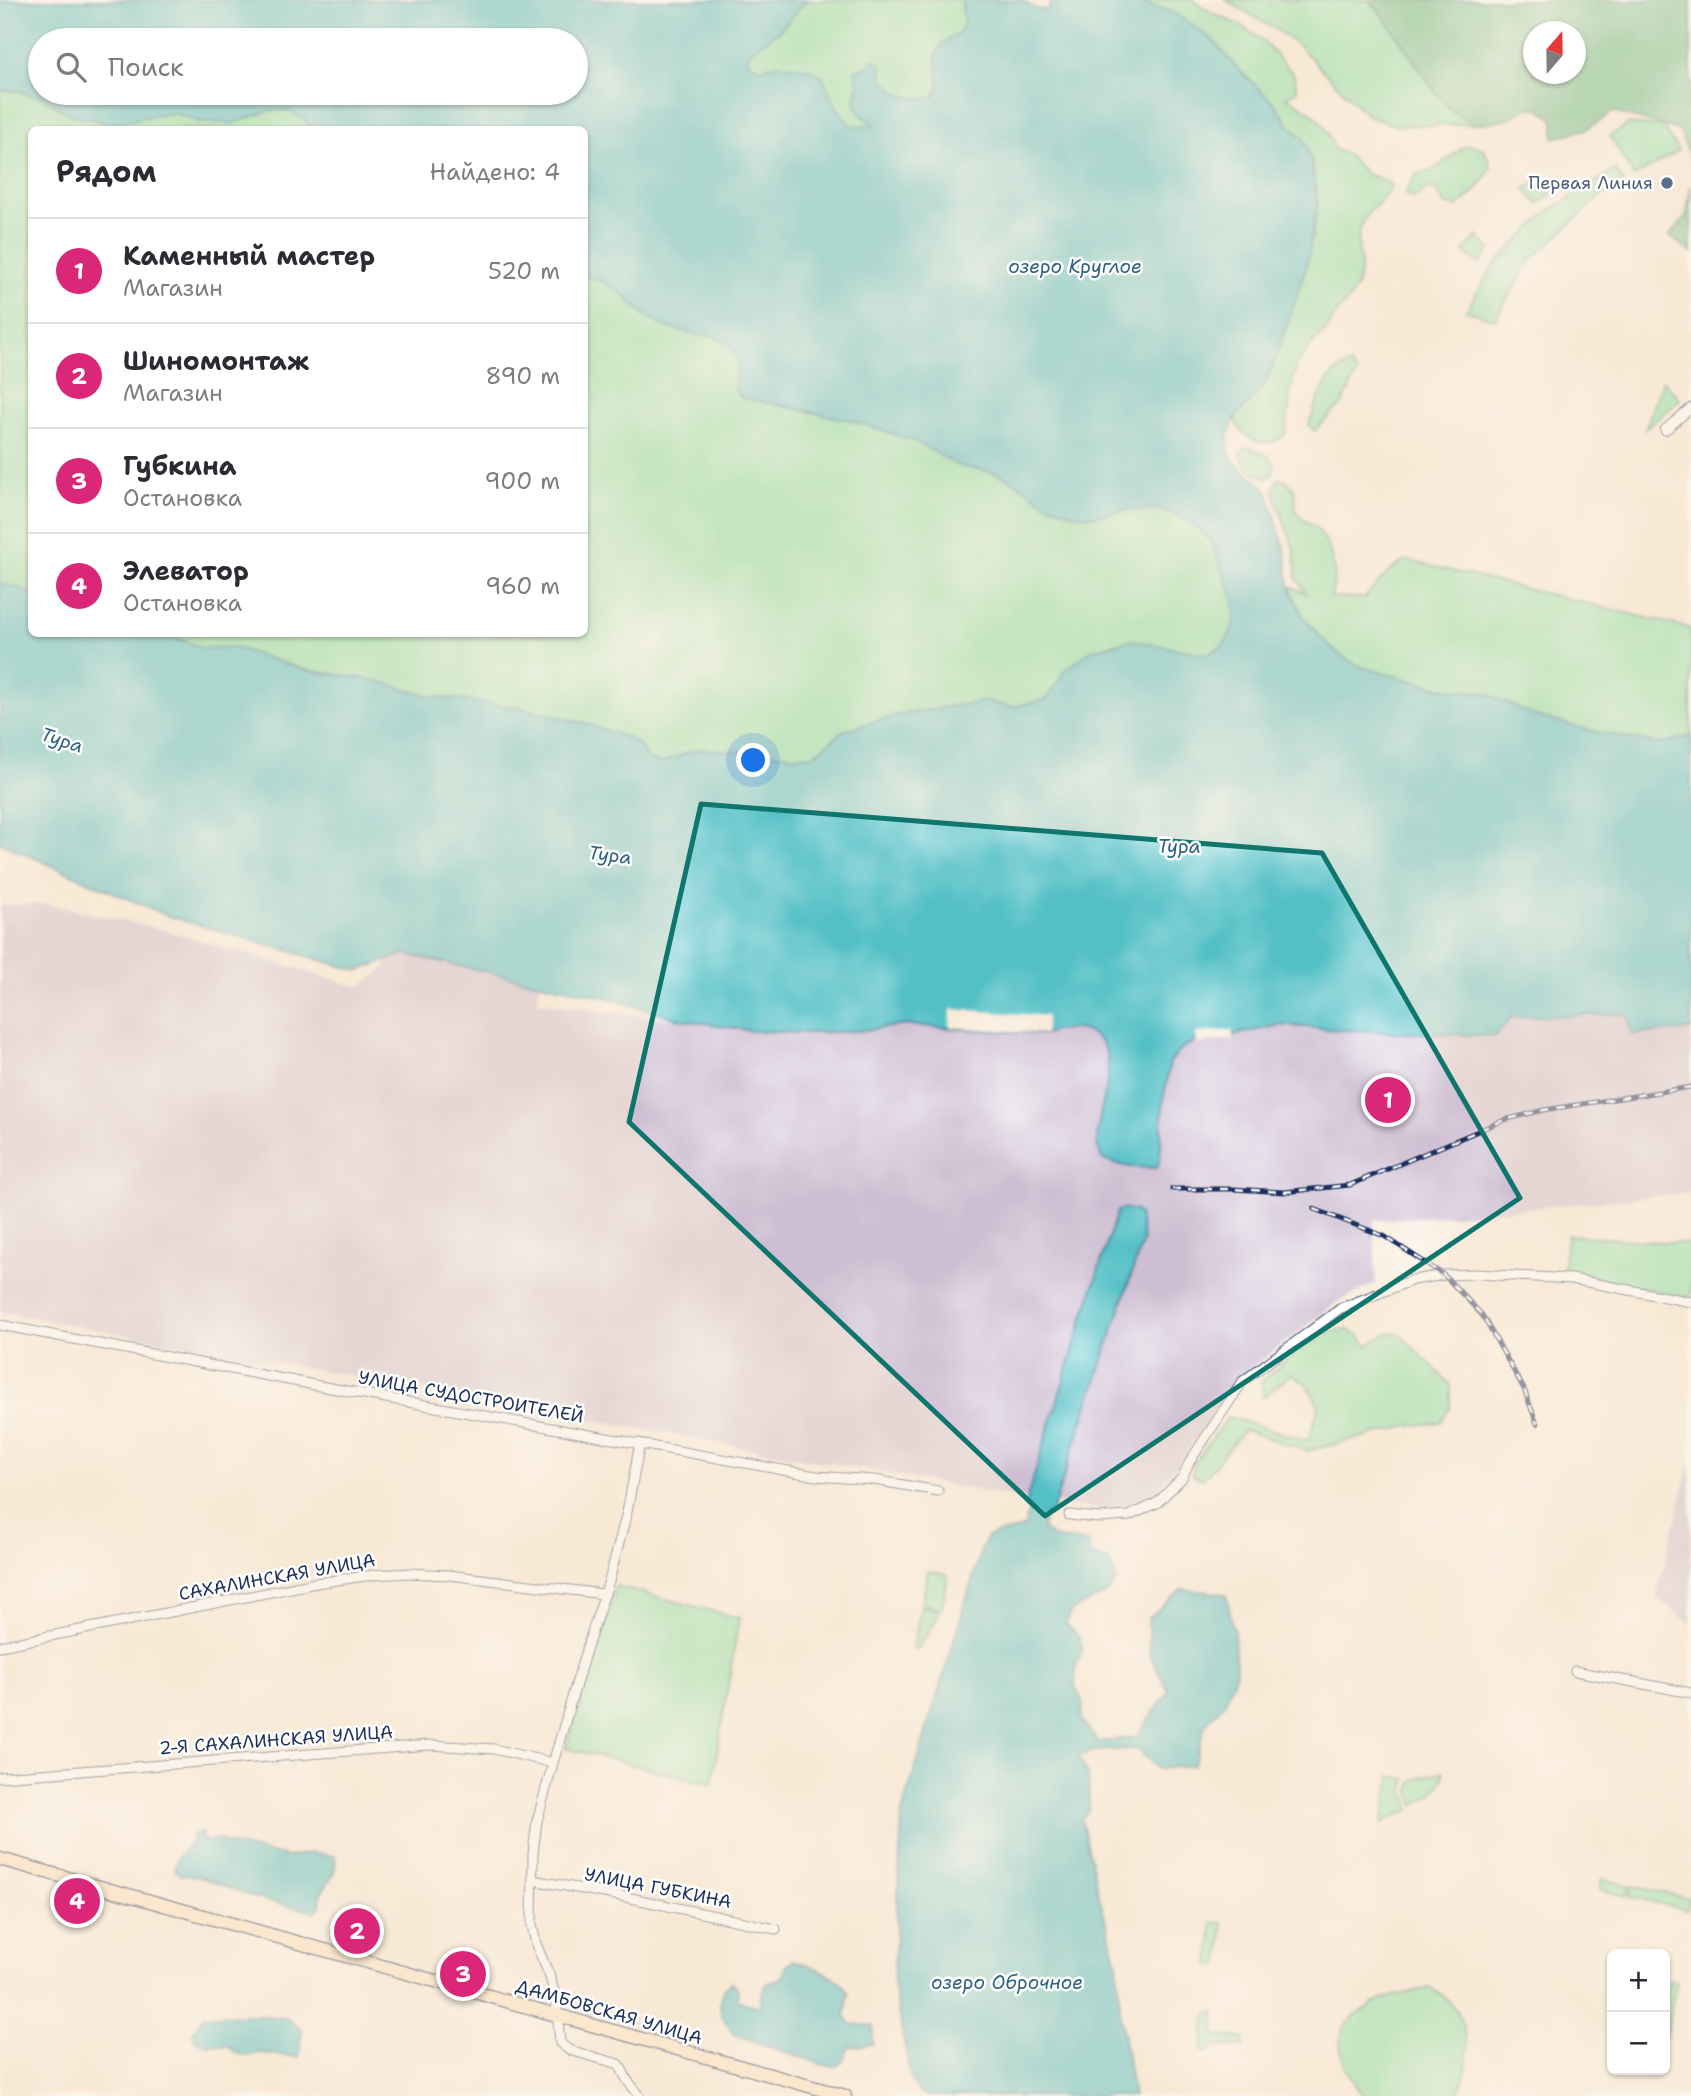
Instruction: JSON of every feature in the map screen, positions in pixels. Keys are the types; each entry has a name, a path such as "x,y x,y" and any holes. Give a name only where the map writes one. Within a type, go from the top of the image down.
{"main road":[{"name":"ДАМБОВСКАЯ УЛИЦА","path":"0,1859 845,2096"}],"street":[{"path":"1665,430 1691,408"},
{"path":"1069,1515 1099,1518 1129,1516 1157,1503 1182,1478 1190,1461 1243,1381 1341,1308 1413,1280 1444,1275 1573,1279 1691,1303"},
{"name":"УЛИЦА СУДОСТРОИТЕЛЕЙ","path":"0,1325 817,1476 873,1480 938,1491"},
{"path":"640,1443 627,1512 609,1581 552,1763 537,1821 533,1853 534,1935 550,1977 559,2015 560,2043 563,2047 619,2064 640,2096"},
{"name":"САХАЛИНСКАЯ УЛИЦА","path":"0,1646 316,1583 373,1575 410,1573 449,1576 603,1594"},
{"path":"1575,1671 1691,1693"},
{"name":"2-Я САХАЛИНСКАЯ УЛИЦА","path":"0,1777 430,1745 494,1749 552,1763"},
{"name":"УЛИЦА ГУБКИНА","path":"533,1880 776,1929"}],"highlighted area":[{"path":"701,804 1322,853 1520,1198 1045,1516 629,1122"}],"shaded area":[{"path":"47,904 164,930 359,987 384,970 391,941 543,972 537,1001 753,1031 809,1033 906,1025 1045,1034 1065,1028 1084,1029 1101,1040 1108,1055 1097,1145 1103,1160 1142,1168 1158,1167 1163,1102 1170,1062 1183,1047 1200,1039 1280,1025 1494,1036 1512,1017 1627,1014 1631,1034 1691,1030 1691,1193 1458,1215 1374,1220 1376,1283 1336,1303 1237,1379 1184,1457 1148,1499 1102,1510 1014,1497 0,1312 0,905"},
{"path":"1691,1459 1691,1624 1656,1597"}],"green space":[{"path":"807,0 965,0 962,4 964,25 957,35 943,43 936,55 939,86 935,97 912,98 900,94 882,79 882,65 858,84 855,104 863,116 877,126 850,126 821,76 807,68 780,64 758,68 748,62 749,52 779,31"},
{"path":"1115,0 1193,0 1262,40 1294,75 1297,91 1286,97 1322,123 1334,149 1348,155 1366,174 1391,185 1363,222 1358,239 1360,276 1355,290 1299,362 1293,379 1284,436 1273,442 1261,442 1249,437 1240,429 1235,418 1265,384 1306,268 1318,202 1310,156 1303,138 1290,126 1275,104 1226,54 1176,14 1136,2 1124,4"},
{"path":"1226,0 1369,0 1444,102 1474,124 1399,126 1369,117 1299,46"},
{"path":"1369,0 1691,0 1691,160 1679,130 1613,112 1587,129 1554,138 1554,120 1540,108 1527,108 1509,119 1474,124 1444,102"},
{"path":"0,90 28,94 28,105 54,105 71,115 145,117 174,113 200,122 233,123 269,111 289,110 309,126 28,126 28,591 0,583"},
{"path":"1629,124 1663,127 1678,151 1634,177 1610,136"},
{"path":"1465,146 1484,149 1491,166 1481,184 1463,203 1457,207 1444,204 1436,190 1427,189 1412,198 1406,195 1417,174 1432,171"},
{"path":"1615,170 1624,183 1600,197 1530,261 1495,319 1466,311 1494,265 1550,210"},
{"path":"1541,178 1552,194 1538,204 1525,189"},
{"path":"1691,185 1691,252 1669,236 1686,217"},
{"path":"1477,236 1490,249 1480,264 1464,252"},
{"path":"588,277 596,278 621,293 645,316 692,334 714,336 729,343 738,364 734,386 740,397 850,420 915,441 959,466 997,473 1047,504 1076,514 1089,516 1125,510 1159,509 1173,514 1199,529 1210,540 1233,597 1235,615 1231,633 1222,647 1205,654 1130,640 1065,670 1048,699 1012,707 986,701 843,731 812,756 698,749 661,763 647,759 640,747 629,738 523,708 429,696 373,680 305,670 234,647 203,648 173,637 588,637"},
{"path":"1351,365 1357,373 1342,404 1314,431 1309,424 1324,388 1335,373"},
{"path":"1663,380 1680,400 1645,429"},
{"path":"1251,448 1269,457 1275,466 1273,474 1268,478 1254,472 1244,463 1240,454 1244,449"},
{"path":"1279,479 1286,480 1294,489 1297,512 1317,529 1327,544 1334,571 1331,597 1364,598 1389,572 1406,560 1689,628 1691,736 1658,744 1592,731 1532,715 1485,693 1440,688 1361,667 1340,656 1303,616 1289,586 1306,593 1297,579 1294,549 1274,493"},
{"path":"1567,1235 1691,1244 1691,1298 1563,1272"},
{"path":"1347,1330 1360,1336 1367,1346 1387,1333 1400,1334 1451,1385 1451,1406 1441,1422 1409,1426 1307,1451 1244,1430 1203,1479 1192,1475 1194,1463 1228,1417 1308,1441 1319,1406 1307,1384 1292,1374 1263,1397 1261,1382 1286,1360 1332,1331"},
{"path":"928,1571 948,1575 942,1608 922,1604"},
{"path":"616,1586 739,1618 712,1784 565,1748"},
{"path":"921,1606 939,1610 936,1621 918,1649 913,1648"},
{"path":"1444,1771 1438,1787 1415,1806 1410,1791 1413,1780"},
{"path":"1391,1776 1407,1779 1404,1790 1411,1809 1382,1823"},
{"path":"1602,1879 1630,1885 1627,1896 1600,1890"},
{"path":"1632,1886 1689,1898 1687,1910 1630,1897"},
{"path":"1212,1922 1223,1923 1220,1963 1216,1967 1210,1964"},
{"path":"1670,1979 1677,1981 1670,2016"},
{"path":"1428,1988 1447,2000 1460,2018 1464,2029 1467,2063 1458,2096 1364,2096 1343,2060 1340,2043 1343,2031 1355,2016 1381,2000"},
{"path":"1211,2011 1215,2012 1215,2030 1218,2036 1244,2038 1243,2047 1214,2045 1209,2051 1202,2051 1206,2016"}],"water":[{"name":"Тура","path":"0,0 807,0 779,31 749,52 748,62 758,68 780,64 807,68 822,76 836,106 850,125 875,126 863,116 855,104 858,84 855,70 868,66 874,59 882,65 882,79 900,94 911,98 934,97 939,86 936,55 943,43 957,35 964,25 962,3 965,0 1022,0 1036,9 1048,10 1051,0 1115,0 1124,4 1136,2 1176,14 1212,39 1238,69 1275,104 1290,126 1303,138 1310,156 1318,202 1306,268 1271,371 1265,384 1235,418 1229,433 1228,447 1240,468 1268,493 1286,554 1289,586 1303,616 1320,637 1340,655 1361,667 1440,688 1485,693 1532,715 1592,731 1658,744 1691,736 1691,1030 1631,1034 1627,1014 1512,1017 1495,1036 1280,1025 1200,1039 1183,1047 1170,1062 1157,1168 1130,1167 1103,1160 1098,1148 1098,1131 1108,1070 1107,1056 1102,1044 1093,1035 1081,1030 1063,1029 1045,1034 906,1025 809,1033 753,1031 679,1019 605,997 404,954 358,971 168,916 0,843 0,583 28,591 28,637 173,637 203,648 234,647 305,670 373,680 429,696 523,708 582,723 629,738 640,747 647,759 661,763 698,749 812,756 843,731 897,715 986,701 1012,707 1047,699 1065,670 1092,650 1130,640 1206,654 1222,647 1231,633 1235,615 1233,597 1210,540 1199,529 1173,514 1158,509 1125,510 1089,516 1076,514 1047,504 997,473 959,466 915,441 850,420 740,397 734,386 738,364 729,343 714,336 692,334 663,326 645,316 621,293 596,278 588,277 588,126 309,126 288,110 269,111 233,123 200,122 174,113 113,124 71,115 54,105 588,105 588,28 28,28 28,94 0,90"},
{"name":"озеро Оброчное","path":"1134,1210 1139,1214 1143,1240 1051,1515 1046,1514 1042,1529 1054,1538 1090,1543 1088,1555 1105,1559 1113,1569 1116,1582 1107,1593 1071,1611 1066,1624 1079,1637 1083,1649 1076,1664 1075,1686 1083,1703 1081,1719 1098,1742 1136,1737 1169,1691 1150,1656 1148,1619 1182,1589 1226,1594 1234,1631 1236,1672 1225,1702 1205,1725 1194,1765 1158,1769 1137,1749 1095,1751 1078,1756 1088,1774 1089,1810 1081,1819 1117,1962 1120,2011 1133,2096 930,2096 920,2093 911,2079 893,1984 902,1812 981,1550 987,1537 1024,1527 1030,1509 1024,1507 1117,1211"},
{"path":"201,1833 204,1842 217,1839 288,1857 311,1853 335,1856 334,1872 320,1894 321,1905 315,1912 256,1898 200,1877 180,1875 174,1869 178,1857 192,1841 193,1834"},
{"path":"793,1960 824,1972 844,1987 849,1993 845,2016 851,2024 873,2026 873,2044 849,2047 844,2059 837,2066 824,2065 733,2034 721,2014 723,1990 731,1982 738,1989 738,2000 752,2006 760,2006 765,1985 783,1977 786,1967"},
{"path":"259,2015 286,2018 302,2029 299,2057 259,2053 247,2056 236,2053 229,2046 201,2044 194,2038 193,2032 204,2016"}],"pier":[{"path":"951,1009 1047,1016 1045,1034 950,1027"},
{"path":"1232,1030 1233,1039 1197,1044 1196,1033"}],"railway":[{"path":"1172,1189 1284,1192 1350,1185 1504,1120 1544,1110 1691,1087"},
{"path":"1314,1209 1384,1236 1444,1275 1482,1315 1524,1389 1537,1424"}],"place":[{"name":"Первая Линия","path":"1667,183"},
{"name":"Каменный мастер","path":"1388,1100"},
{"name":"Элеватор","path":"77,1901"},
{"name":"Шиномонтаж","path":"357,1931"},
{"name":"Губкина","path":"463,1974"}],"water label":[{"name":"озеро Круглое","path":"1075,266"}]}
